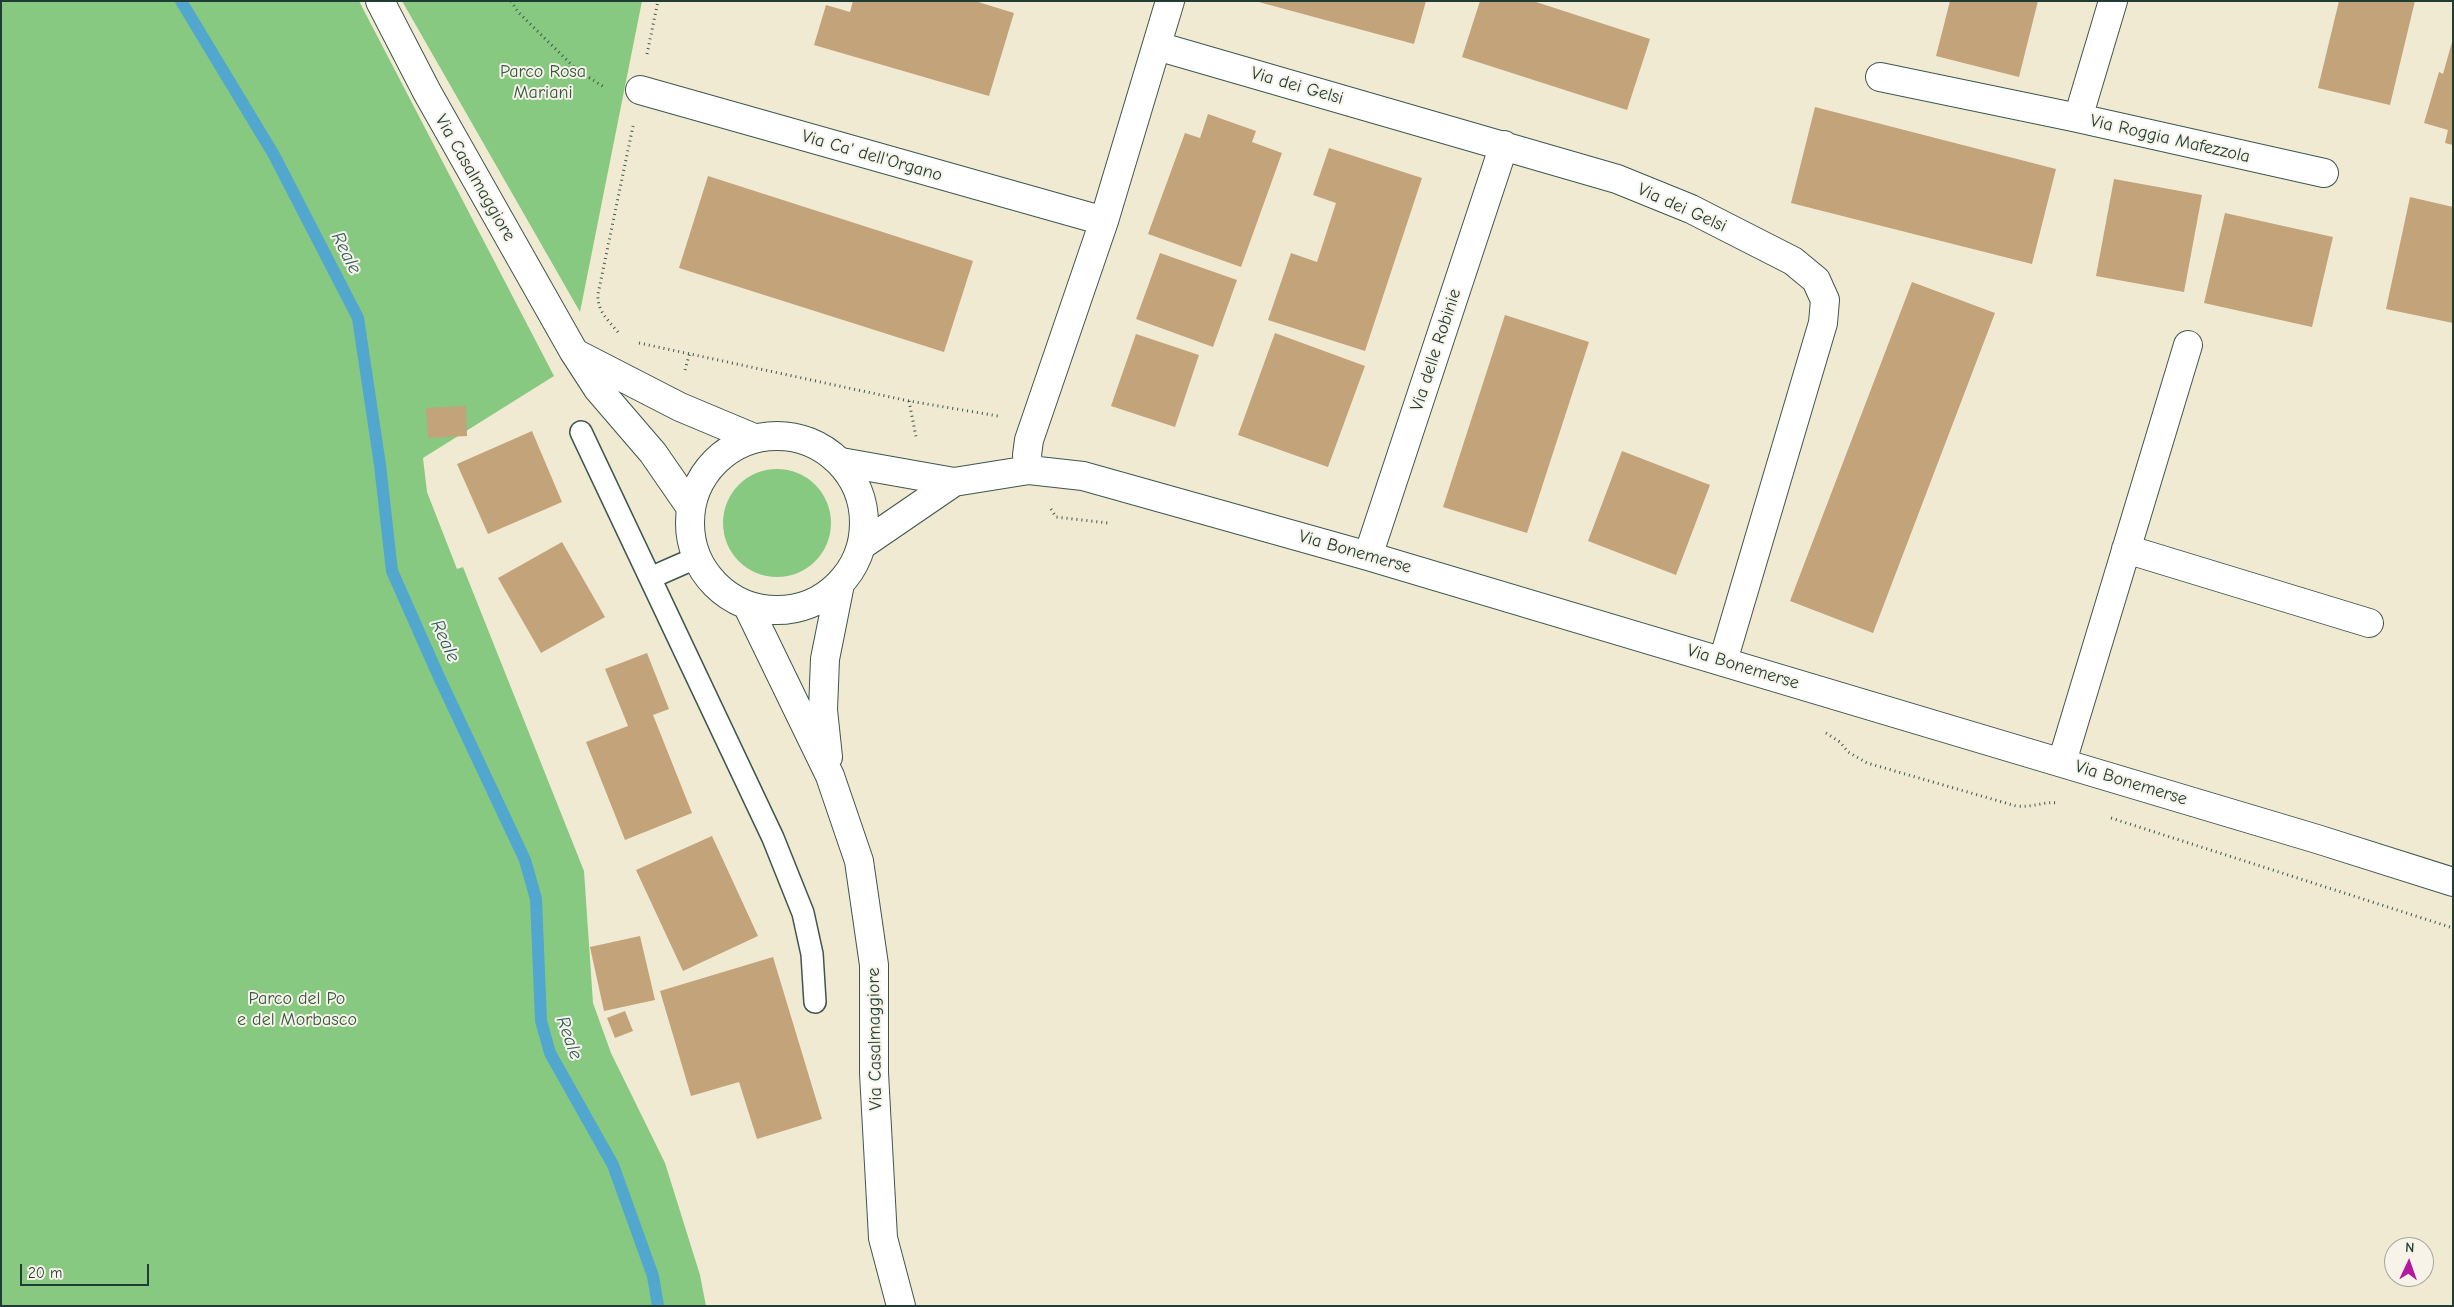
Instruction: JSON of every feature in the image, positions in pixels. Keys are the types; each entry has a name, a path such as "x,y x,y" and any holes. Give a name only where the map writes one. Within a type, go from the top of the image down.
{"street":[{"name":"Via Casalmaggiore","path":"380,1 426,92 574,352 598,389 653,453 691,508"},
{"path":"841,462 954,482 1029,470 1027,455 1029,440 1104,221 1170,1"},
{"name":"Via Roggia Mafezzola","path":"2113,1 2078,118 2324,173"},
{"name":"Via dei Gelsi","path":"1157,46 1617,179 1692,209 1793,261 1816,280 1825,300 1823,323 1723,661"},
{"path":"1880,77 2078,118"},
{"name":"Via Ca' dell'Organo","path":"640,90 1104,221"},
{"name":"Via delle Robinie","path":"1368,556 1504,145"},
{"path":"2062,762 2188,345"},
{"path":"574,352 680,408 754,438"},
{"path":"777,435 800,438 822,448 841,462 858,487 865,516 862,546 853,566 840,584 820,600 796,608 771,611 747,605 721,589 701,566 691,538 691,508 698,484 712,464 731,448 754,438 777,435"},
{"name":"Via Bonemerse","path":"1029,470 1083,476 1368,556 2317,838 2453,882"},
{"path":"862,546 954,482"},
{"path":"2126,549 2369,623"},
{"path":"830,776 823,710 825,659 840,584"},
{"path":"747,605 830,776"},
{"name":"Via Casalmaggiore","path":"830,776 859,861 874,965 874,1073 883,1238 901,1306"}],"lane":[{"path":"581,432 773,838 803,913 812,954 815,1002"},
{"path":"650,578 698,557"}],"path":[{"path":"511,1 518,12 577,70 607,89"}],"green space":[{"name":"Parco del Po e del Morbasco","path":"1,1 359,1 554,376 423,458 427,492 457,569 463,567 584,871 593,1003 611,1053 665,1163 700,1275 706,1306 1,1306"},
{"name":"Parco Rosa Mariani","path":"402,1 642,1 580,312"},
{"path":"777,469 798,473 815,485 827,502 831,523 827,544 815,561 798,573 777,577 756,573 739,561 727,544 723,523 727,502 739,485 756,473"}],"building":[{"path":"853,1 975,1 1014,13 989,96 814,45 826,5 850,12"},
{"path":"1255,1 1426,1 1414,44"},
{"path":"1480,1 1533,1 1650,39 1627,110 1462,57"},
{"path":"1950,1 2038,1 2019,77 1936,56"},
{"path":"2339,1 2415,1 2390,105 2318,88"},
{"path":"2452,42 2453,145 2445,143 2448,130 2424,123 2439,72 2443,74"},
{"path":"1815,107 2056,169 2032,264 1791,203"},
{"path":"1208,114 1256,131 1252,142 1282,153 1241,267 1148,234 1185,133 1200,138"},
{"path":"1329,148 1422,178 1365,351 1268,320 1291,253 1317,262 1336,203 1313,195"},
{"path":"708,176 973,261 944,352 679,268"},
{"path":"2114,179 2202,195 2184,292 2096,276"},
{"path":"2410,197 2453,207 2453,323 2386,309"},
{"path":"2225,213 2333,237 2312,327 2204,303"},
{"path":"1160,253 1237,280 1213,347 1136,319"},
{"path":"1912,282 1995,313 1873,633 1790,601"},
{"path":"1505,315 1589,342 1527,533 1443,507"},
{"path":"1275,333 1365,366 1328,467 1238,435"},
{"path":"1136,334 1199,355 1175,427 1111,406"},
{"path":"466,406 467,436 428,438 426,408"},
{"path":"532,431 562,502 488,534 457,464"},
{"path":"1622,451 1710,485 1676,575 1588,541"},
{"path":"562,542 605,617 541,653 498,578"},
{"path":"647,653 669,709 653,715 692,813 625,840 586,742 628,726 605,669"},
{"path":"712,836 758,936 683,971 636,870"},
{"path":"640,936 655,1000 604,1011 590,947"},
{"path":"773,957 822,1119 757,1139 739,1082 691,1096 660,991"},
{"path":"625,1011 633,1031 615,1038 607,1018"}],"waterway":[{"name":"Reale","path":"181,1 274,155 358,318 380,465 392,571 439,677 525,860 536,899 541,1021 550,1053 613,1165 653,1276 658,1306"}]}
